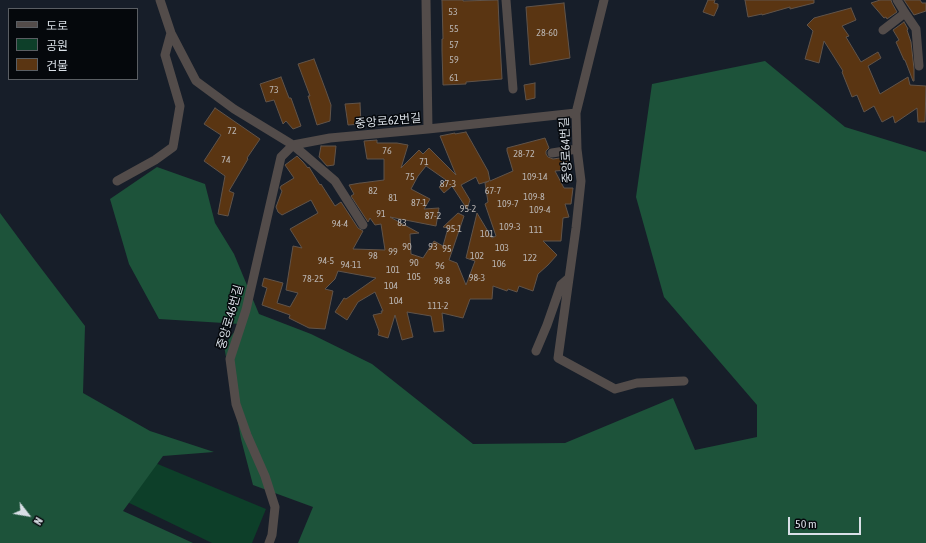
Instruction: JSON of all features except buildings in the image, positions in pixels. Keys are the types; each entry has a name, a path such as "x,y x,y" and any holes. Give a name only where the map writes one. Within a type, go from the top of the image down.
{"street":[{"path":"160,0 171,33 196,81 234,108 294,145 335,181 363,225"},
{"name":"중앙로62번길","path":"294,145 330,138 428,129 426,0"},
{"path":"506,0 513,89"},
{"name":"중앙로64번길","path":"604,0 576,113 577,149 581,181 558,358 615,389 637,383 684,380"},
{"path":"897,0 916,29 919,66"},
{"path":"883,30 905,13"},
{"path":"117,181 155,160 173,147 180,106 166,55 171,33"},
{"path":"428,129 576,113"},
{"name":"중앙로46번길","path":"269,543 272,535 275,507 266,476 247,434 236,404 230,359 246,310 281,157 294,145"},
{"path":"552,153 577,149"},
{"name":"중앙로64번길","path":"536,351 561,285 569,278"}],"green space":[{"path":"765,61 845,127 926,152 926,543 298,543 313,507 253,485 241,439 224,346 240,324 159,319 129,264 110,199 157,167 205,184 215,223 234,254 259,314 311,334 372,364 473,444 565,443 673,398 695,450 757,437 757,405 664,297 636,197 652,84"},
{"path":"0,213 85,326 83,393 150,431 214,452 163,456 123,511 193,543 0,543"},
{"path":"136,455 266,509 252,543 212,543 119,498"}]}
